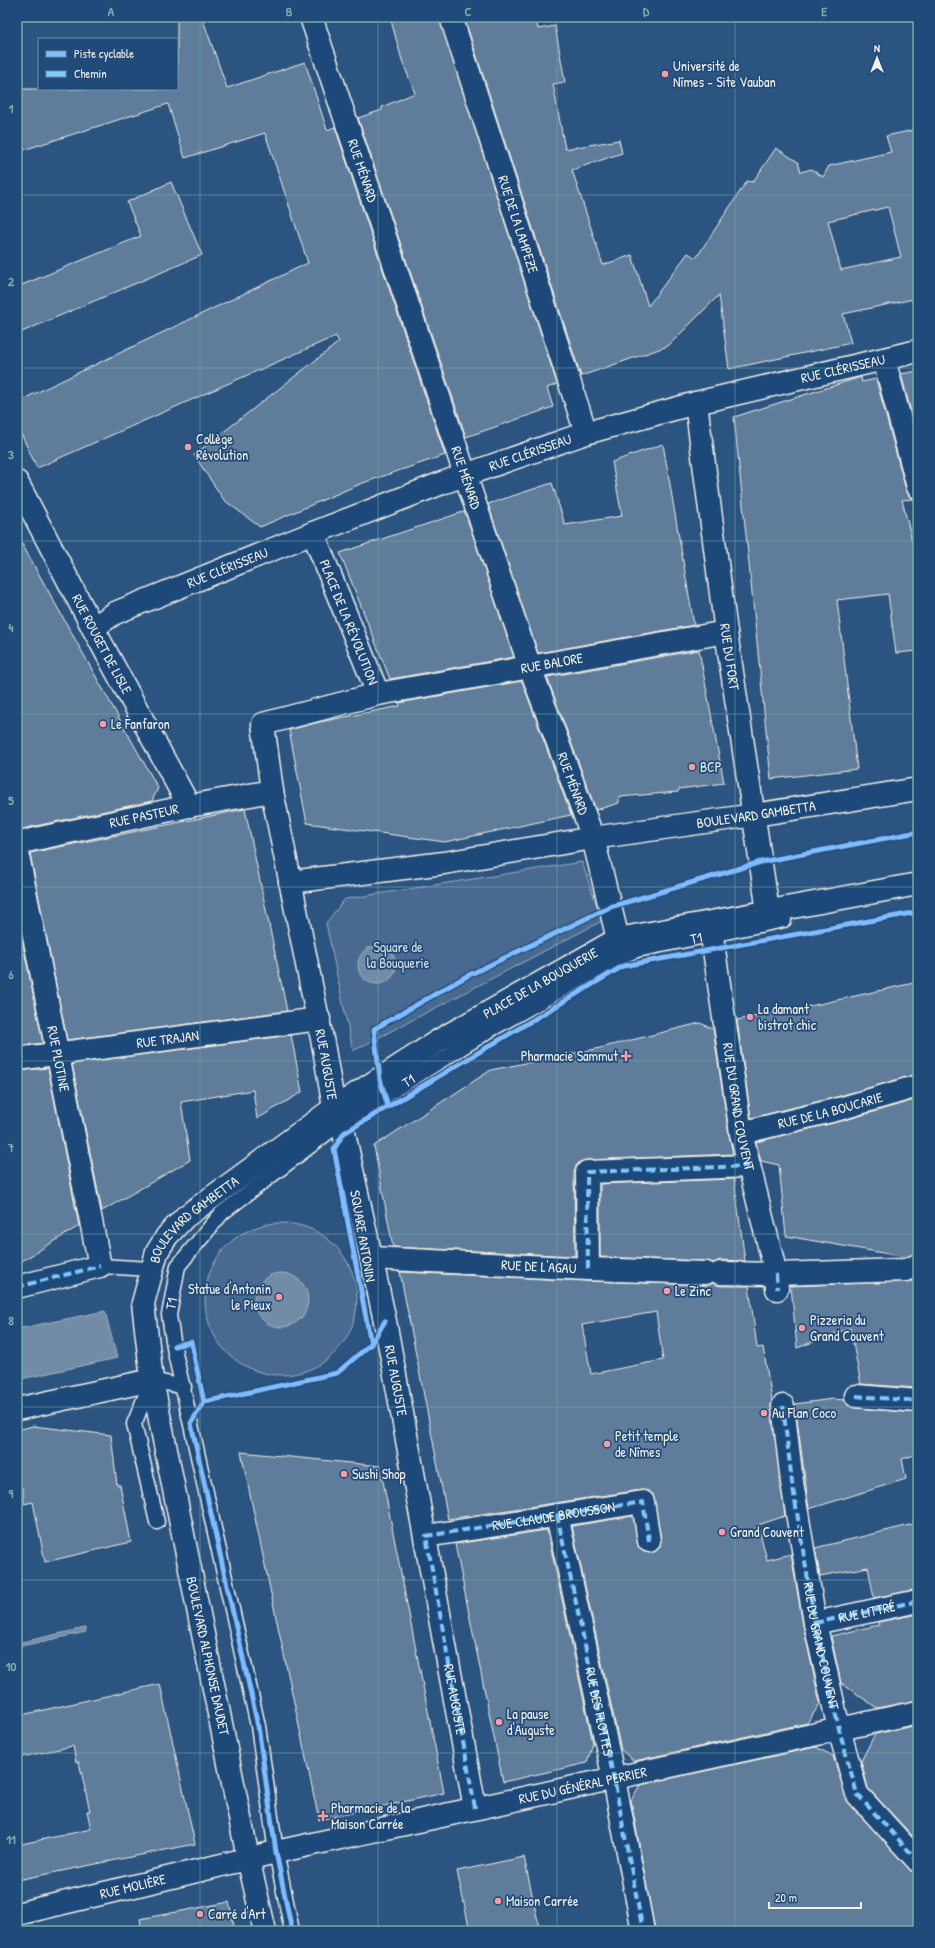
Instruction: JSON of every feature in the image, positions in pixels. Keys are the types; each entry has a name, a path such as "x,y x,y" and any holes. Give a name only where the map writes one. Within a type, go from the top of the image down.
{"street":[{"name":"RUE MÉNARD","path":"311,17 530,667 593,838 618,939"},
{"name":"RUE DE LA LAMPEZE","path":"451,17 586,433"},
{"name":"RUE CLÉRISSEAU","path":"93,628 115,613 313,533 466,474 586,433 696,403 918,351"},
{"path":"884,360 918,487"},
{"name":"RUE DU FORT","path":"696,403 726,632 768,917"},
{"name":"RUE ROUGET DE LISLE","path":"17,482 93,628 189,806"},
{"name":"PLACE DE LA RÉVOLUTION","path":"272,791 263,724 378,694 313,533"},
{"name":"RUE BALORE","path":"378,694 726,632"},
{"name":"BOULEVARD GAMBETTA","path":"593,838 754,815 918,789"},
{"name":"RUE PASTEUR","path":"17,843 189,806 272,791"},
{"name":"RUE AUGUSTE","path":"272,791 319,1019 336,1116 344,1133 372,1258 426,1536 475,1808"},
{"path":"290,882 444,863 593,838"},
{"name":"RUE PLOTINE","path":"17,851 100,1266"},
{"path":"768,917 918,884"},
{"name":"PLACE DE LA BOUQUERIE","path":"336,1116 438,1041 618,939 711,928 768,917"},
{"name":"RUE DU GRAND COUVENT","path":"711,928 741,1133 776,1282"},
{"name":"RUE TRAJAN","path":"17,1059 58,1055 319,1019"},
{"name":"RUE DE LA BOUCARIE","path":"741,1133 839,1109 918,1086"},
{"name":"BOULEVARD GAMBETTA","path":"152,1380 143,1303 156,1252 167,1236 185,1217 336,1116"},
{"path":"588,1269 587,1172 749,1166"},
{"name":"RUE DE L'AGAU","path":"372,1258 588,1269 713,1273 776,1282 906,1270 918,1265"},
{"path":"17,1287 100,1266"},
{"path":"17,1409 152,1380"},
{"name":"BOULEVARD ALPHONSE DAUDET","path":"152,1380 248,1858 265,1931"},
{"path":"856,1396 918,1401"},
{"name":"RUE DU GRAND COUVENT","path":"783,1406 792,1482 815,1622 839,1729 857,1794 918,1861"},
{"name":"RUE CLAUDE BROUSSON","path":"426,1536 643,1502 649,1541"},
{"name":"RUE DES FLOTTES","path":"557,1515 613,1778 643,1931"},
{"name":"RUE LITTRÉ","path":"815,1622 918,1601"},
{"name":"RUE DU GÉNÉRAL PERRIER","path":"248,1858 918,1712"},
{"name":"RUE MOLIÈRE","path":"17,1914 248,1858"}],"lane":[{"path":"768,917 918,895"},
{"name":"T1","path":"292,1931 276,1852 258,1726 184,1387 175,1353 170,1315 178,1266 222,1213 336,1116 619,956 711,928"},
{"path":"100,1266 151,1269"},
{"path":"157,1522 134,1424 152,1380 184,1387"}],"green space":[{"name":"Square de la Bouquerie","path":"582,862 602,921 353,1051 326,923 345,899"},
{"path":"274,1223 288,1223 303,1226 317,1232 335,1245 348,1263 354,1277 357,1299 354,1321 348,1335 335,1353 317,1366 303,1372 288,1375 274,1375 259,1372 245,1366 233,1358 222,1347 214,1335 208,1321 205,1306 205,1292 208,1277 214,1263 222,1251 233,1240 245,1232 259,1226"}],"shaded area":[{"path":"373,946 381,946 391,951 395,958 395,972 391,979 381,984 373,984 363,979 361,976 358,969 358,961 363,951 366,949"},
{"path":"281,1273 291,1275 300,1281 306,1290 308,1300 306,1310 300,1319 291,1325 281,1327 271,1325 262,1319 256,1310 254,1300 256,1290 262,1281 271,1275"},
{"path":"105,1311 117,1358 17,1380 17,1329"},
{"path":"85,1628 86,1632 17,1647 17,1643"}],"building":[{"path":"177,17 202,17 227,88 305,62 327,130 335,127 445,455 360,484 260,527 224,500 194,455 339,342 336,336 37,468 17,425 17,402 308,263 265,133 185,158 168,104 17,152 17,89 178,90"},
{"path":"390,17 439,17 557,384 547,388 553,407 466,437 358,118 382,110 382,107 415,93 402,60"},
{"path":"464,17 536,17 538,29 555,26 565,82 553,84 565,149 619,140 622,153 572,170 603,265 632,255 648,306 688,253 696,258 747,181 753,182 776,148 798,162 801,172 811,169 823,177 829,166 891,152 886,136 914,130 918,146 918,298 843,314 851,343 729,369 719,295 668,346 581,376","holes":["888,207 901,257 841,270 828,221"]},
{"path":"171,182 202,255 17,334 17,287 141,236 127,202"},
{"path":"918,371 918,438 901,374"},
{"path":"861,377 862,382 876,379 906,490 909,496 914,499 902,500 918,565 918,651 896,653 888,594 837,600 857,769 771,779 734,417"},
{"path":"663,444 694,625 538,653 488,504 552,483 565,525 622,516 612,462"},
{"path":"465,512 514,657 390,679 340,553"},
{"path":"17,535 158,788 152,801 17,830"},
{"path":"699,650 724,783 679,789 678,792 619,797 619,803 596,810 547,677"},
{"path":"522,681 571,815 445,842 307,823 289,730 320,722 400,706 399,703"},
{"path":"245,809 287,1011 67,1040 30,853"},
{"path":"17,915 43,1043 17,1046"},
{"path":"918,982 918,1074 836,1097 751,1118 737,1020 797,1009"},
{"path":"700,1023 713,1029 733,1154 587,1160 580,1162 576,1166 574,1172 575,1256 393,1247 374,1146 491,1070 596,1049"},
{"path":"291,1035 302,1092 257,1119 253,1090 181,1102 190,1160 102,1211 72,1064"},
{"path":"48,1068 79,1226 17,1264 17,1071"},
{"path":"918,1099 918,1253 906,1257 786,1236 779,1165 761,1161 756,1142 842,1121"},
{"path":"734,1179 745,1261 720,1260 713,1263 706,1261 600,1257 600,1184"},
{"path":"400,1272 588,1281 706,1285 713,1283 720,1286 749,1286 757,1348 763,1347 772,1400 771,1407 785,1516 758,1525 767,1560 791,1554 803,1625 820,1704 807,1723 634,1761 621,1750 572,1526 633,1516 639,1548 644,1552 651,1553 657,1550 660,1546 661,1539 653,1494 648,1491 641,1490 448,1519","holes":["656,1312 663,1360 591,1374 582,1325"]},
{"path":"918,1281 918,1388 861,1384 850,1328 797,1348 791,1286"},
{"path":"833,1399 844,1400 849,1406 855,1408 918,1413 918,1454 902,1459 906,1479 809,1509 795,1404"},
{"path":"33,1426 111,1435 117,1485 120,1485 131,1542 45,1562 33,1502 24,1504 23,1488 17,1489 17,1430"},
{"path":"241,1452 380,1466 444,1793 319,1820"},
{"path":"918,1523 918,1589 874,1598 868,1567 820,1576 815,1548"},
{"path":"547,1530 593,1743 587,1763 503,1782 455,1544"},
{"path":"918,1614 918,1700 877,1708 841,1683 831,1636 879,1625 878,1622"},
{"path":"160,1684 195,1844 17,1880 17,1845 91,1829 87,1811 90,1811 79,1762 76,1762 73,1746 17,1758 17,1716"},
{"path":"918,1725 918,1842 868,1788 861,1761 875,1734"},
{"path":"816,1747 833,1756 848,1802 909,1869 918,1873 918,1931 655,1931 631,1800 640,1785"},
{"name":"Maison Carrée","path":"524,1857 540,1931 470,1931 457,1871"},
{"name":"Carré d'Art","path":"229,1902 235,1931 142,1931 140,1919"}],"marked path":[{"path":"588,1269 587,1172 749,1166"},
{"path":"17,1287 100,1266"},
{"path":"776,1274 777,1289"},
{"path":"856,1396 918,1401"},
{"path":"783,1406 792,1482 815,1623 839,1729 857,1794 918,1861"},
{"path":"475,1808 426,1536 643,1502 649,1541"},
{"path":"557,1515 615,1784 643,1931"},
{"path":"815,1623 918,1601"}],"cycle path":[{"path":"388,1107 380,1079 374,1029 467,976 610,907 761,862 918,832"},
{"name":"SQUARE ANTONIN","path":"371,1344 334,1149 344,1133 623,966 918,912"},
{"path":"204,1402 337,1373 371,1344 385,1321"},
{"path":"174,1346 191,1342 204,1402 191,1423 258,1726 276,1852 292,1931"}],"place":[{"name":"Université de Nîmes - Site Vauban","path":"665,74"},
{"name":"Collège Révolution","path":"188,447"},
{"name":"Le Fanfaron","path":"103,724"},
{"name":"BCP","path":"692,767"},
{"name":"La damant bistrot chic","path":"750,1017"},
{"name":"Pharmacie Sammut","path":"626,1056"},
{"name":"Le Zinc","path":"667,1291"},
{"name":"Statue d'Antonin le Pieux","path":"279,1297"},
{"name":"Pizzeria du Grand Couvent","path":"802,1328"},
{"name":"Au Flan Coco","path":"764,1413"},
{"name":"Petit temple de Nîmes","path":"607,1444"},
{"name":"Sushi Shop","path":"344,1474"},
{"name":"Grand Couvent","path":"722,1532"},
{"name":"La pause d'Auguste","path":"499,1722"},
{"name":"Pharmacie de la Maison Carrée","path":"323,1816"},
{"name":"Maison Carrée","path":"498,1901"},
{"name":"Carré d'Art","path":"200,1914"}]}
